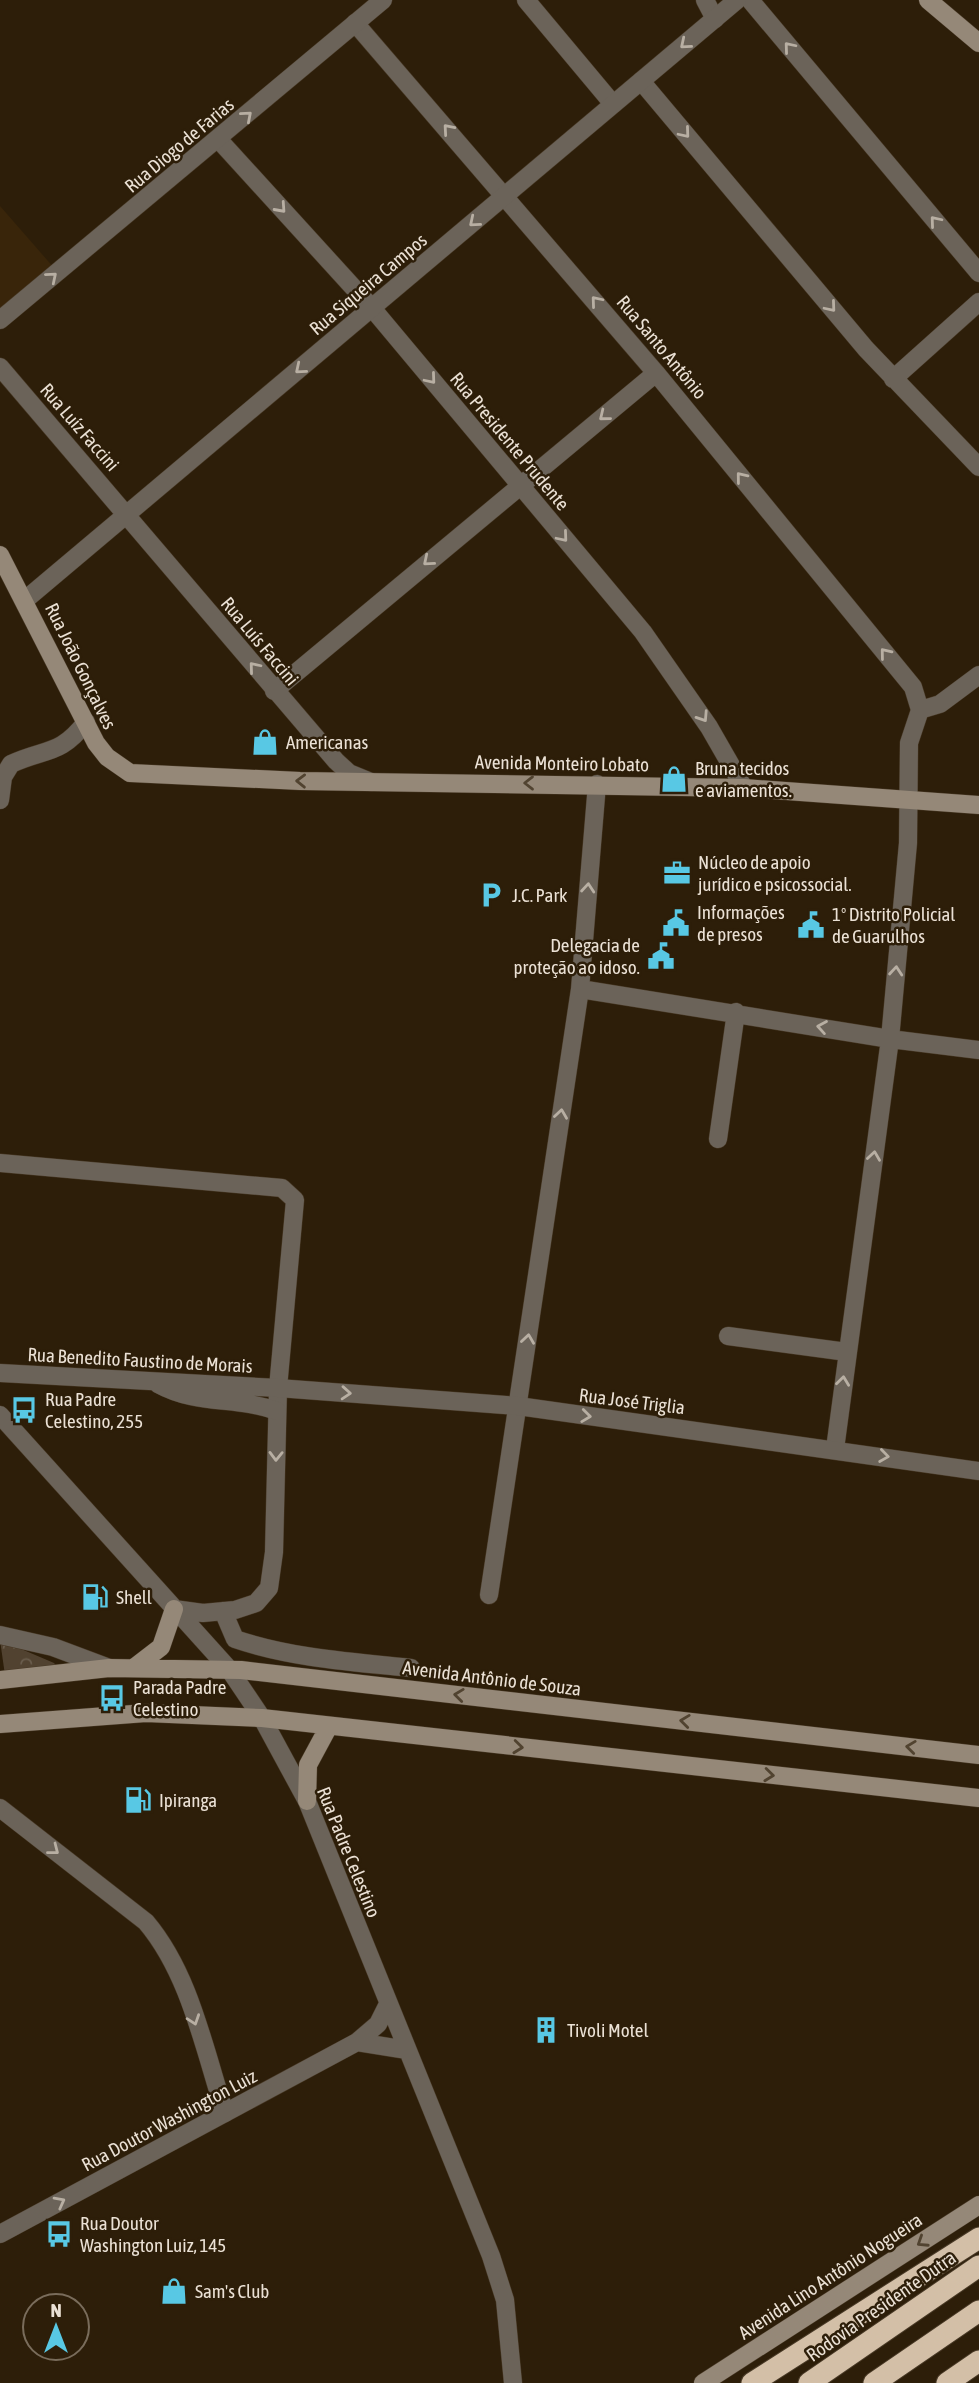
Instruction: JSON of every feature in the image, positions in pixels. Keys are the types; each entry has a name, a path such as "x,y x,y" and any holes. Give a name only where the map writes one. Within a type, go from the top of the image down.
{"highway":[{"path":"752,2383 979,2238"},
{"name":"Rodovia Presidente Dutra","path":"809,2383 979,2266"},
{"path":"874,2383 979,2311"},
{"path":"947,2383 979,2361"}],"main road":[{"path":"928,0 979,43"},
{"name":"Rua João Gonçalves","path":"0,555 86,722 107,757 130,773 143,775"},
{"name":"Avenida Monteiro Lobato","path":"143,775 744,788 979,805"},
{"path":"134,1667 161,1647 174,1609"},
{"name":"Avenida Antônio de Souza","path":"0,1680 109,1668 229,1669 979,1755"},
{"path":"0,1724 146,1713 262,1718 979,1798"},
{"path":"307,1801 308,1765 329,1726"},
{"name":"Avenida Lino Antônio Nogueira","path":"703,2383 979,2205"}],"street":[{"name":"Rua Diogo de Farias","path":"0,320 219,140 383,0"},
{"path":"526,0 613,104"},
{"path":"705,0 715,19"},
{"name":"Rua Siqueira Campos","path":"25,600 737,0"},
{"path":"750,0 979,274"},
{"name":"Rua Santo Antônio","path":"355,23 506,195 656,373 913,687 920,709"},
{"path":"641,81 893,379 979,467"},
{"name":"Rua Presidente Prudente","path":"219,140 372,308 674,673 744,788"},
{"path":"893,379 979,302"},
{"name":"Rua Luíz Faccini","path":"0,367 127,514"},
{"path":"274,691 656,373"},
{"name":"Rua Luís Faccini","path":"127,514 274,691 336,761 349,773 371,782"},
{"path":"835,1449 890,1039 908,844 909,743 920,709 940,704 979,675"},
{"path":"0,800 3,777 10,764 62,748 72,741 86,722"},
{"path":"489,1595 580,989 597,783"},
{"path":"580,989 736,1012 890,1039 979,1050"},
{"path":"718,1139 736,1012"},
{"path":"0,1163 282,1188 295,1200 278,1388 272,1577 269,1588 256,1603 223,1611 174,1609"},
{"path":"728,1336 847,1352"},
{"name":"Rua Benedito Faustino de Morais","path":"0,1373 278,1388"},
{"path":"155,1382 181,1397 256,1403 277,1411"},
{"name":"Rua José Triglia","path":"278,1388 518,1406 979,1471"},
{"name":"Rua Padre Celestino","path":"0,1415 229,1669 262,1718 307,1801 491,2256 505,2300 513,2383"},
{"path":"223,1611 234,1639 251,1645 329,1659 411,1668"},
{"path":"0,1635 77,1655 109,1668"},
{"path":"0,1808 146,1922 163,1942 176,1966 225,2113"},
{"name":"Rua Doutor Washington Luiz","path":"0,2234 357,2042 379,2024 388,2004"},
{"path":"357,2042 407,2050"}],"shaded area":[{"path":"0,206 55,269 0,317"}],"green space":[{"path":"0,1640 54,1663 58,1668 5,1675"}],"place":[{"name":"Americanas","path":"265,742"},
{"name":"Bruna tecidos e aviamentos.","path":"674,779"},
{"name":"Núcleo de apoio jurídico e psicossocial.","path":"677,873"},
{"name":"J.C. Park","path":"491,895"},
{"name":"Informações de presos","path":"676,923"},
{"name":"1º Distrito Policial de Guarulhos","path":"811,925"},
{"name":"Delegacia de proteção ao idoso.","path":"661,956"},
{"name":"Rua Padre Celestino, 255","path":"24,1410"},
{"name":"Shell","path":"95,1597"},
{"name":"Parada Padre Celestino","path":"112,1698"},
{"name":"Ipiranga","path":"138,1800"},
{"name":"Tivoli Motel","path":"546,2030"},
{"name":"Rua Doutor Washington Luiz, 145","path":"59,2234"},
{"name":"Sam's Club","path":"174,2291"}]}
